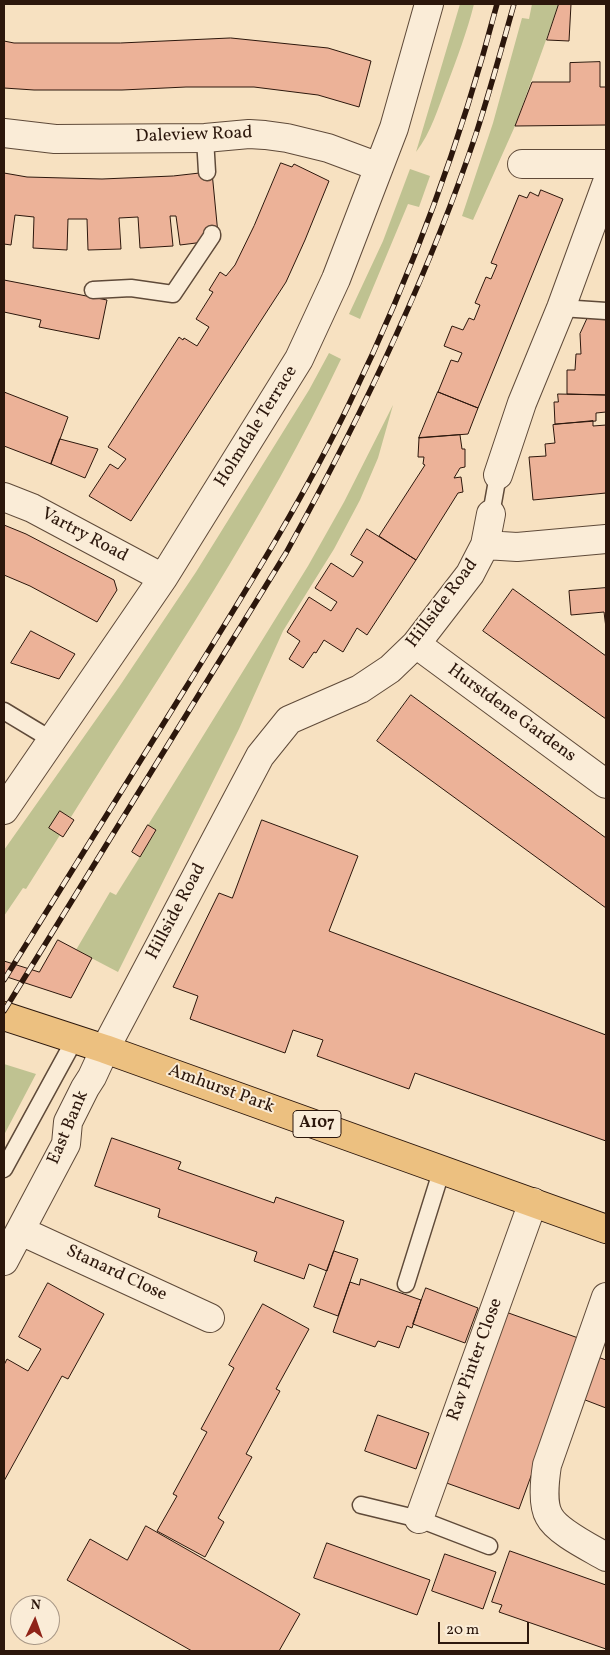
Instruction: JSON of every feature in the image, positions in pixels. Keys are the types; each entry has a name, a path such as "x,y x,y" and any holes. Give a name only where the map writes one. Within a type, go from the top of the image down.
{"main road":[{"name":"Amhurst Park","path":"15,1020 105,1049 606,1229"}],"street":[{"name":"Holmdale Terrace","path":"4,810 163,578 299,359 336,279 380,167 394,128 429,4"},
{"name":"Daleview Road","path":"4,133 56,138 205,138 249,134 287,138 328,148 380,167"},
{"path":"522,164 606,164"},
{"name":"Hillside Road","path":"498,475 522,402 561,308 606,185"},
{"name":"Vartry Road","path":"4,496 32,508 163,578"},
{"name":"Hillside Road","path":"105,1049 260,756 289,720 360,689 390,669 416,644 470,574 484,545 491,514"},
{"path":"484,545 517,547 606,539"},
{"name":"Hurstdene Gardens","path":"416,644 606,784"},
{"name":"East Bank","path":"4,1261 66,1144 68,1122 105,1049"},
{"name":"Rav Pinter Close","path":"419,1519 532,1202"},
{"name":"Stanard Close","path":"21,1231 210,1318"},
{"path":"606,1297 601,1331 547,1465 544,1489 549,1516 567,1535 606,1557"}],"lane":[{"path":"205,138 207,172"},
{"path":"93,290 131,288 173,294 212,234"},
{"path":"561,308 606,311"},
{"name":"Hillside Road","path":"491,514 498,475"},
{"path":"4,711 52,740"},
{"path":"4,1169 75,1039"},
{"path":"406,1284 442,1170"},
{"path":"361,1505 419,1519 490,1546"}],"green space":[{"path":"460,4 474,4 462,45 430,129 416,152"},
{"path":"532,4 559,4 515,126 473,220 462,216 493,123 522,18 529,19"},
{"path":"410,169 430,176 419,207 408,204 360,319 349,314 383,241"},
{"path":"329,353 341,359 311,419 247,535 178,649 71,817 60,812 50,828 60,835 26,889 23,888 4,916 4,850 119,687 196,572 309,390"},
{"path":"393,405 378,458 360,500 334,549 283,631 239,729 118,972 76,950 110,892 116,895 156,831 148,825 308,566 344,502"},
{"path":"4,1064 36,1074 4,1135"}],"building":[{"path":"559,4 571,4 569,41 547,40"},
{"path":"231,38 328,48 371,61 359,107 318,95 254,87 186,87 122,90 4,88 4,41 14,43 120,43"},
{"path":"600,62 600,87 606,87 606,125 515,126 532,82 570,82 570,63"},
{"path":"281,163 292,167 294,164 329,181 305,240 286,282 131,521 89,496 110,464 118,469 126,459 108,447 179,337 197,346 209,327 196,319 213,292 209,290 220,272 226,276 235,265"},
{"path":"212,172 218,234 204,242 180,245 176,216 170,216 173,246 140,248 138,217 119,218 121,249 88,250 87,219 68,219 67,250 33,248 34,217 15,215 11,245 4,244 4,173 27,177 102,179 173,176"},
{"path":"541,190 563,199 478,408 438,392 451,360 458,362 462,353 444,346 452,326 463,330 469,318 474,320 480,305 475,303 486,277 491,279 497,265 491,263 519,195 527,198 530,192 538,196"},
{"path":"4,280 107,300 99,339 39,327 41,320 4,312"},
{"path":"588,317 606,317 606,395 567,394 567,370 575,370 576,354 581,354 580,334"},
{"path":"4,392 68,417 51,464 4,446"},
{"path":"438,392 478,408 468,434 419,438"},
{"path":"558,394 606,395 606,412 596,413 596,421 555,424 554,402 558,402"},
{"path":"593,421 593,426 606,425 606,493 533,500 529,457 546,456 545,444 555,443 553,425"},
{"path":"460,435 462,449 465,449 465,467 460,468 454,478 461,477 463,492 458,493 416,560 379,536 425,465 423,464 424,457 418,457 419,438"},
{"path":"60,439 98,449 85,478 51,464"},
{"path":"4,525 26,534 114,580 117,590 97,622 30,586 4,575"},
{"path":"367,529 416,560 367,635 357,628 343,652 324,640 303,668 289,659 300,641 287,632 309,597 331,611 337,602 315,588 331,563 353,577 363,562 351,555"},
{"path":"606,588 606,628 604,612 571,615 569,591"},
{"path":"513,589 606,656 606,719 483,631"},
{"path":"31,631 75,654 59,679 11,663"},
{"path":"411,695 606,838 606,908 377,741"},
{"path":"60,811 74,820 63,837 49,828"},
{"path":"262,820 358,856 329,931 606,1035 606,1141 415,1073 409,1089 317,1056 323,1040 293,1030 285,1053 190,1019 198,996 173,987 219,893 232,898"},
{"path":"148,825 156,830 140,857 132,852"},
{"path":"58,940 92,958 71,998 4,976 4,961 39,972"},
{"path":"112,1138 181,1162 178,1169 274,1203 276,1197 344,1221 327,1271 309,1264 304,1279 254,1261 257,1252 158,1217 160,1209 95,1186"},
{"path":"334,1251 358,1259 338,1316 314,1307"},
{"path":"361,1279 421,1300 412,1328 407,1326 399,1348 378,1341 375,1347 333,1332 350,1282 359,1285"},
{"path":"48,1283 104,1314 68,1379 62,1376 4,1481 4,1365 7,1359 28,1371 41,1349 19,1337"},
{"path":"426,1288 478,1308 465,1343 413,1324"},
{"path":"263,1304 309,1329 276,1389 280,1391 246,1454 252,1457 218,1518 224,1522 205,1557 157,1531 177,1496 173,1494 207,1432 201,1429 234,1368 229,1365"},
{"path":"503,1311 581,1339 519,1509 441,1481"},
{"path":"595,1356 606,1360 606,1408 580,1398"},
{"path":"378,1415 429,1433 416,1469 365,1451"},
{"path":"146,1526 300,1614 279,1651 192,1651 67,1580 90,1539 127,1560"},
{"path":"327,1543 430,1580 417,1615 314,1578"},
{"path":"510,1551 606,1585 606,1649 499,1612 502,1605 492,1602"},
{"path":"445,1554 496,1572 483,1609 432,1591"}],"railway":[{"path":"4,980 250,583 332,439 373,354 433,206 468,106 497,4"},
{"path":"4,1011 286,553 340,452 414,295 457,188 476,134 514,4"}]}
